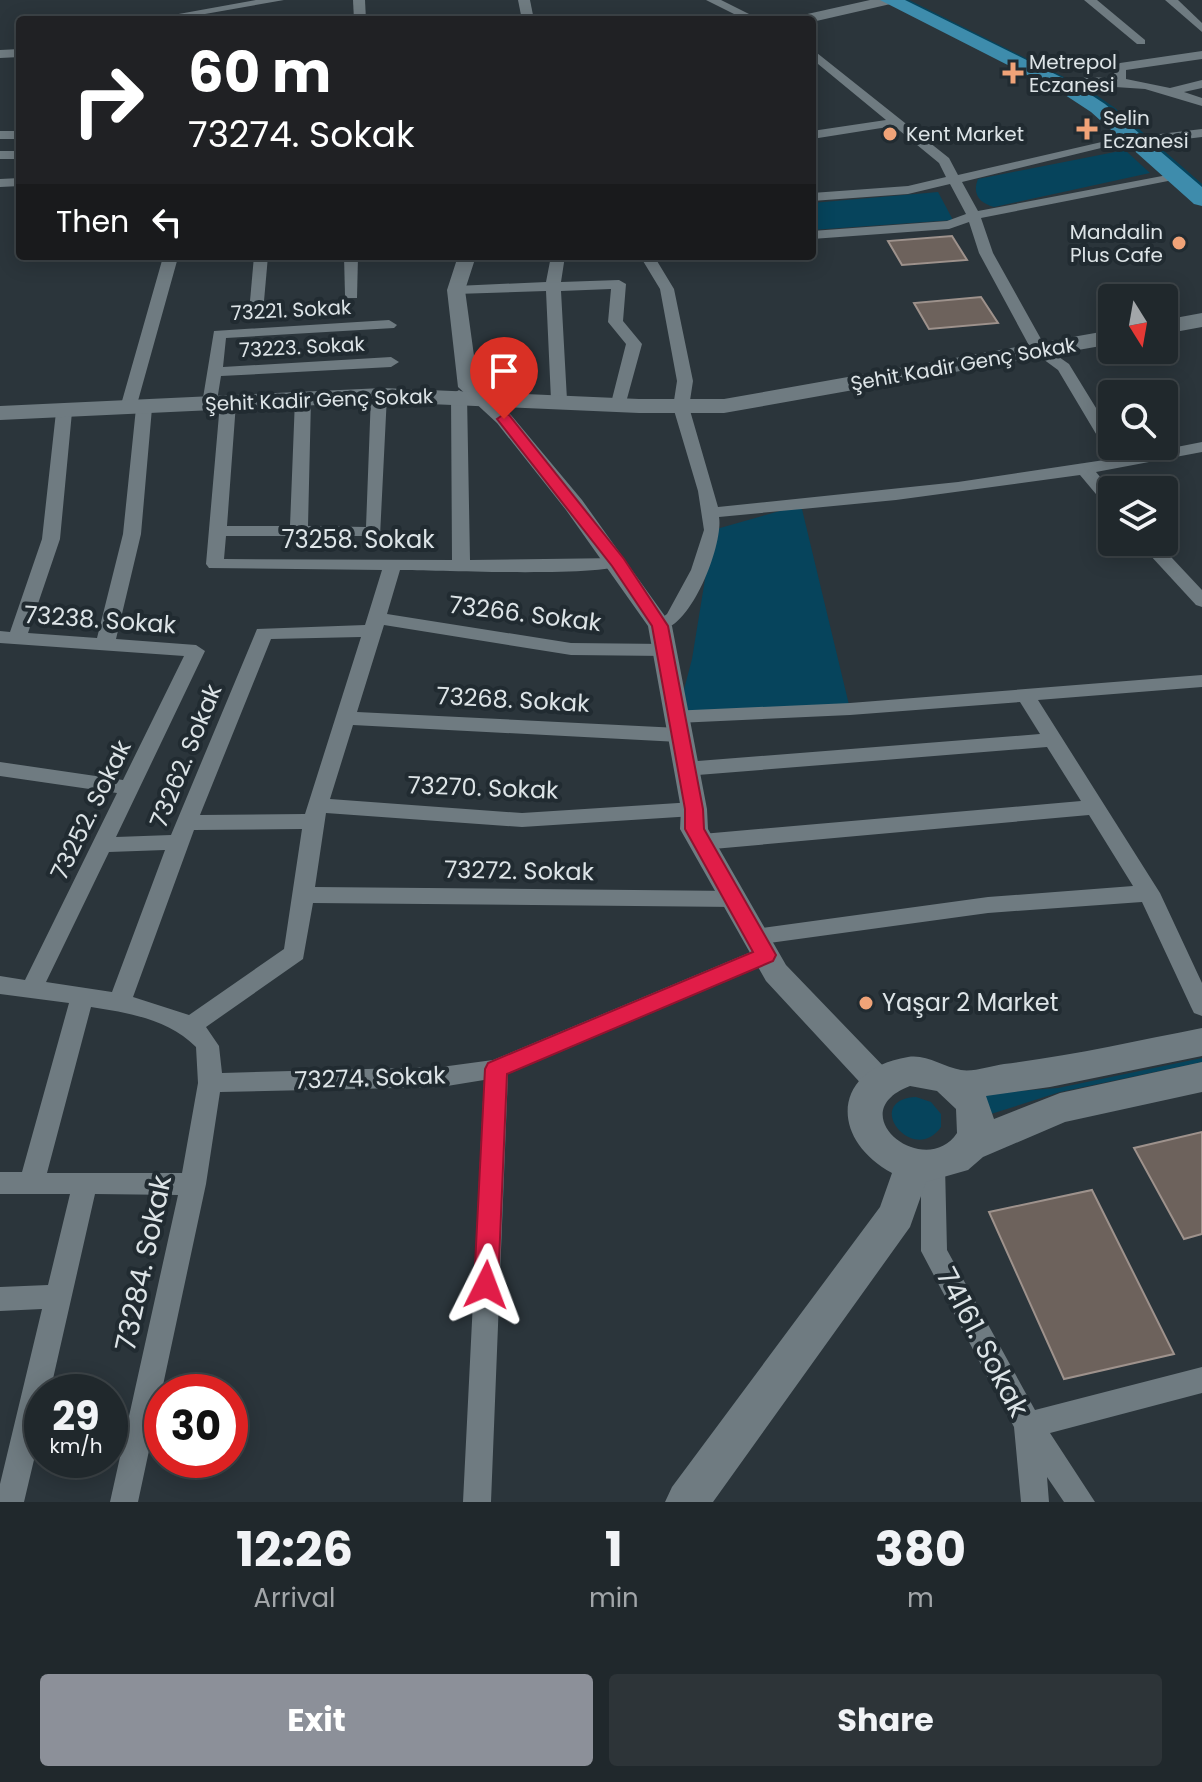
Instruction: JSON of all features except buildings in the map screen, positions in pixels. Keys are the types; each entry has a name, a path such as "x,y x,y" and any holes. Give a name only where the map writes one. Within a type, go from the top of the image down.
{"main road":[{"path":"890,0 1066,87 1098,108 1202,199"},
{"path":"921,0 1114,97 1202,173"},
{"path":"1178,324 1202,320"},
{"name":"Şehit Kadir Genç Sokak","path":"0,413 379,395 724,406 1098,340"},
{"path":"956,1085 1050,1073 1202,1042"},
{"path":"972,1145 978,1120 967,1096 956,1085 926,1072 909,1071 878,1081 868,1092 863,1106 863,1120 869,1135 895,1159 923,1165 949,1163 972,1145 1060,1108 1202,1077"},
{"path":"687,1502 897,1215 923,1165"}],"street":[{"path":"178,16 245,2 278,0"},
{"path":"712,0 746,16"},
{"path":"816,16 890,0"},
{"path":"1090,0 1141,42"},
{"path":"1171,0 1202,29"},
{"path":"1120,79 1120,67 1202,55"},
{"path":"816,56 944,161 973,216 986,253 1040,351 1064,367 1122,464"},
{"path":"1085,81 1120,79 1202,102"},
{"path":"1170,92 1202,84"},
{"path":"816,134 896,122"},
{"path":"1160,138 1202,133"},
{"path":"816,197 908,190 1132,139"},
{"path":"816,235 949,225 973,216 1173,176"},
{"path":"105,645 132,534 136,408 169,260"},
{"path":"257,301 261,260"},
{"path":"351,260 352,295"},
{"path":"466,260 456,290 468,396 504,419 618,563 663,638 694,809 694,829 776,973 878,1081"},
{"path":"557,260 553,285 559,400"},
{"path":"649,260 666,287"},
{"path":"662,260 685,381 681,407 712,513 713,530 700,570 663,638"},
{"path":"456,290 619,284 615,322 634,344 619,403"},
{"name":"73221. Sokak","path":"216,531 219,404 216,372 219,334 389,325"},
{"name":"73223. Sokak","path":"216,372 391,362"},
{"path":"216,531 374,532 379,395"},
{"name":"73258. Sokak","path":"216,531 215,564 461,565 468,396"},
{"path":"299,531 303,399"},
{"path":"8,638 51,539 64,412"},
{"path":"712,513 903,494 1085,470 1202,447"},
{"path":"1085,470 1098,485"},
{"path":"1160,556 1202,601"},
{"path":"461,565 573,566 618,563"},
{"path":"191,1026 295,953 316,813 393,565"},
{"name":"73266. Sokak","path":"376,625 571,649 663,638"},
{"name":"73262. Sokak","path":"119,1003 183,832 264,633 376,625"},
{"name":"73238. Sokak","path":"8,638 196,651"},
{"name":"73252. Sokak","path":"31,990 196,651"},
{"name":"73268. Sokak","path":"345,718 678,726 1202,681"},
{"path":"1025,695 1149,893 1202,1007"},
{"path":"685,769 1053,740"},
{"path":"0,769 130,788"},
{"path":"702,842 1095,807"},
{"name":"73270. Sokak","path":"103,845 316,813 522,820 694,809"},
{"name":"73274. Sokak","path":"210,1083 441,1077 496,1069 760,946 988,905 1149,893"},
{"name":"73272. Sokak","path":"303,895 736,899"},
{"path":"0,985 119,1003 169,1015 191,1026 204,1040 211,1061 210,1083"},
{"path":"32,1183 82,998"},
{"path":"477,1502 496,1069"},
{"name":"73284. Sokak","path":"124,1502 193,1184 210,1083"},
{"name":"74161. Sokak","path":"923,1165 934,1251 1028,1425 1081,1502"},
{"path":"0,1183 193,1184"},
{"path":"10,1502 85,1185"},
{"path":"0,1299 59,1296"},
{"path":"1035,1502 1028,1425 1202,1380"}],"shaded area":[{"path":"902,0 909,0 1086,88 1115,108 1202,184 1202,189 1110,108 1081,89"},
{"path":"1125,150 1150,173 994,207 984,203 976,193 978,179"},
{"path":"938,192 953,220 816,230 816,203"},
{"path":"801,505 850,709 677,716 692,659 713,530"},
{"path":"1202,1058 1202,1062 1060,1092 991,1114 983,1094 1058,1088"},
{"path":"916,1097 931,1102 941,1114 941,1127 930,1137 918,1140 906,1136 892,1118 893,1109 900,1101"}],"place":[{"name":"Metrepol Eczanesi","path":"1013,73"},
{"name":"Selin Eczanesi","path":"1087,129"},
{"name":"Kent Market","path":"890,134"},
{"name":"Mandalin Plus Cafe","path":"1179,243"},
{"name":"Yaşar 2 Market","path":"866,1003"}],"route":[{"path":"486,1285 496,1069 766,955 694,829 694,809 660,626 618,563 504,419"}]}
